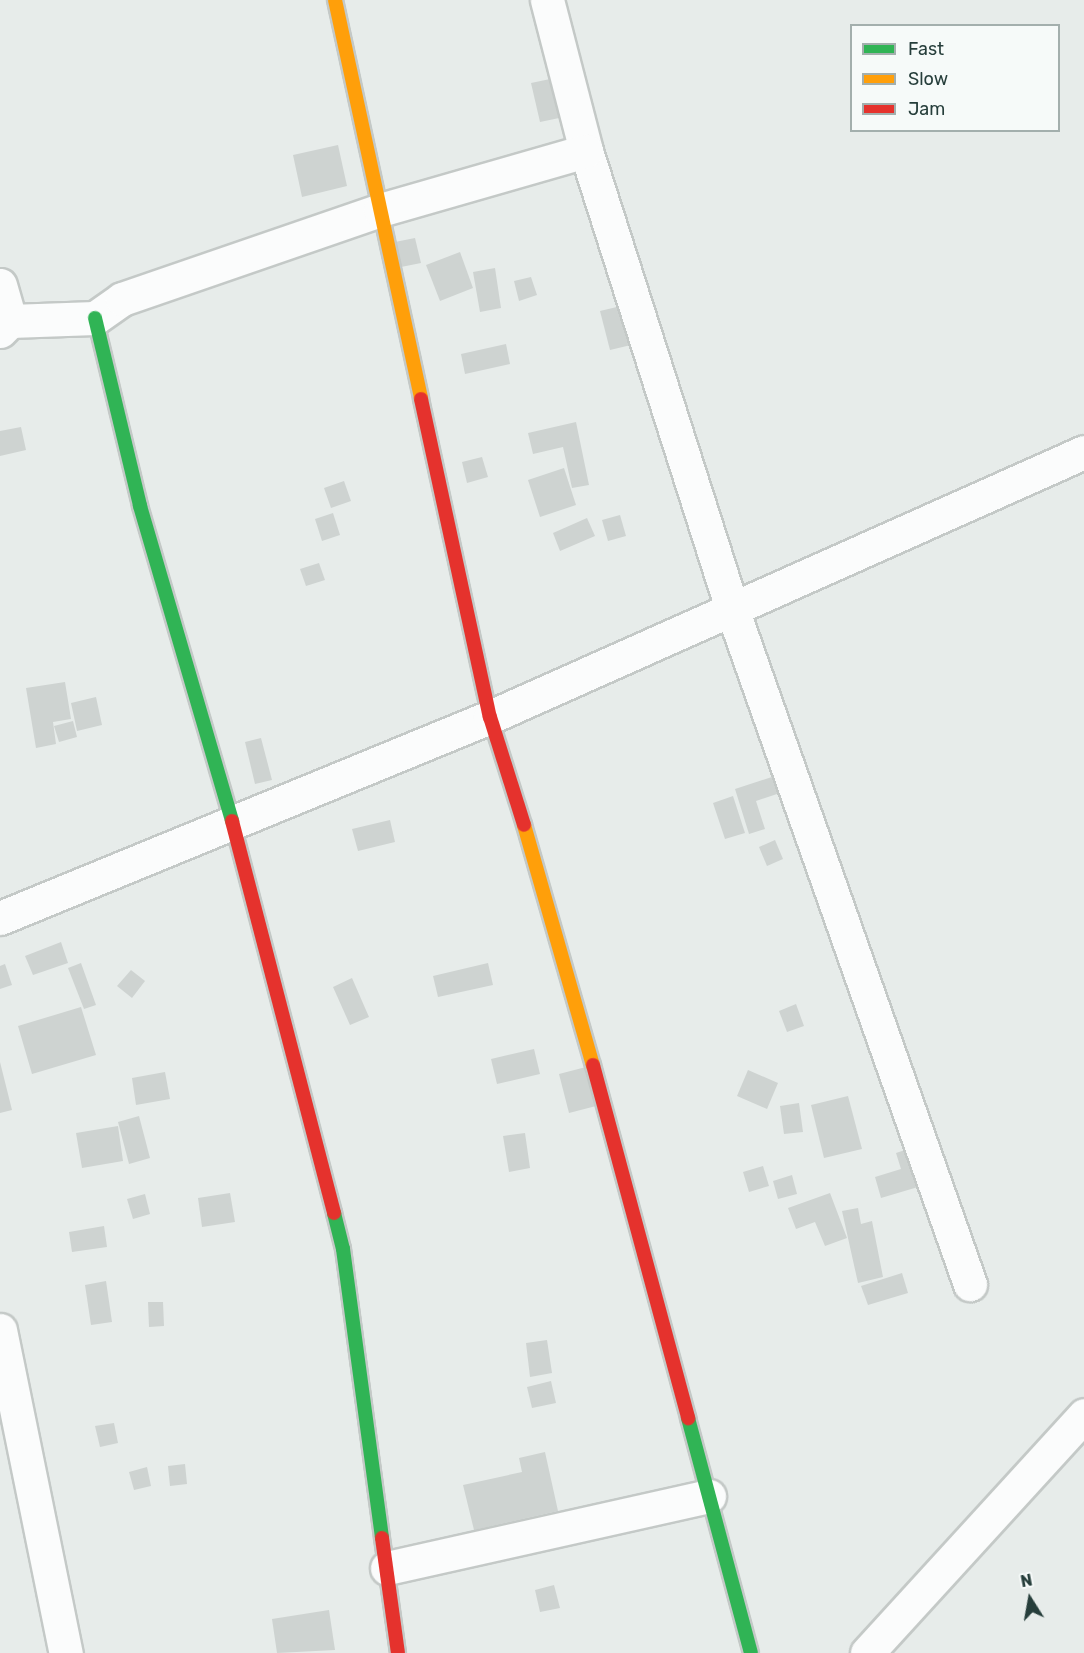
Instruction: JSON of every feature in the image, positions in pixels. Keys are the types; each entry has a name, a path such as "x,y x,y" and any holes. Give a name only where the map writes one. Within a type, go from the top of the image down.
{"street":[{"path":"335,0 490,717 557,931 751,1653"},
{"path":"547,0 586,151 732,609 970,1284"},
{"path":"0,285 5,326 95,318 122,299 380,210 586,151"},
{"path":"95,318 140,506 232,823 343,1249 398,1653"},
{"path":"0,918 490,717 1084,452"},
{"path":"0,1330 66,1653"},
{"path":"867,1653 1084,1415"},
{"path":"387,1568 709,1496"}],"building":[{"path":"555,78 564,117 540,122 531,83"},
{"path":"338,145 347,186 302,197 293,155"},
{"path":"415,238 421,263 401,267 395,242"},
{"path":"460,252 473,288 440,301 426,265"},
{"path":"495,268 501,308 480,312 473,272"},
{"path":"531,277 537,295 519,301 514,281"},
{"path":"621,306 631,345 610,350 600,311"},
{"path":"506,344 510,364 465,374 461,354"},
{"path":"576,422 589,485 572,488 563,447 533,454 528,433"},
{"path":"21,427 26,450 0,456 0,431"},
{"path":"482,457 488,477 467,483 462,462"},
{"path":"564,468 576,505 540,517 528,480"},
{"path":"344,481 351,501 331,508 324,488"},
{"path":"333,513 340,535 322,541 315,519"},
{"path":"620,515 626,536 608,541 602,520"},
{"path":"587,518 595,536 560,551 553,533"},
{"path":"319,563 325,580 306,586 300,569"},
{"path":"65,682 71,719 53,722 56,744 36,748 26,688"},
{"path":"96,697 102,725 77,731 71,703"},
{"path":"73,721 77,737 59,742 54,726"},
{"path":"261,738 272,780 255,784 245,742"},
{"path":"781,774 786,791 756,801 765,829 749,834 735,789"},
{"path":"733,796 745,833 725,839 713,803"},
{"path":"390,820 395,842 358,851 352,829"},
{"path":"775,840 783,859 767,866 759,847"},
{"path":"61,942 68,963 33,975 25,956"},
{"path":"81,963 96,1005 84,1009 68,968"},
{"path":"488,963 493,985 438,997 433,976"},
{"path":"5,964 12,985 0,989 0,966"},
{"path":"131,970 145,981 132,998 117,986"},
{"path":"352,978 369,1017 350,1025 333,987"},
{"path":"796,1004 804,1026 787,1032 779,1011"},
{"path":"81,1007 96,1055 32,1074 18,1026"},
{"path":"534,1049 540,1074 497,1084 491,1059"},
{"path":"0,1062 12,1110 0,1113"},
{"path":"586,1067 596,1106 569,1113 559,1074"},
{"path":"748,1070 778,1083 767,1109 737,1096"},
{"path":"165,1072 170,1099 136,1105 132,1078"},
{"path":"848,1096 862,1149 824,1158 811,1105"},
{"path":"799,1103 803,1132 784,1134 780,1106"},
{"path":"139,1116 150,1158 129,1164 118,1122"},
{"path":"118,1126 123,1161 82,1168 76,1133"},
{"path":"525,1133 530,1168 509,1172 503,1136"},
{"path":"917,1146 928,1184 881,1198 875,1177 901,1169 896,1153"},
{"path":"763,1166 769,1186 749,1192 743,1172"},
{"path":"792,1175 797,1194 778,1199 773,1181"},
{"path":"230,1193 235,1222 202,1227 198,1198"},
{"path":"830,1193 847,1238 825,1246 815,1222 796,1229 788,1208"},
{"path":"145,1194 150,1214 133,1219 127,1199"},
{"path":"858,1208 861,1224 872,1221 883,1277 858,1283 842,1211"},
{"path":"104,1226 107,1247 72,1252 69,1232"},
{"path":"902,1273 908,1293 868,1305 861,1286"},
{"path":"106,1281 112,1322 91,1325 85,1285"},
{"path":"148,1302 163,1302 164,1326 149,1327"},
{"path":"547,1340 552,1373 530,1377 526,1343"},
{"path":"551,1381 556,1403 532,1408 527,1387"},
{"path":"114,1423 118,1443 100,1447 95,1426"},
{"path":"545,1452 558,1511 474,1530 463,1485 522,1472 519,1458"},
{"path":"185,1464 187,1484 170,1486 168,1466"},
{"path":"147,1467 151,1486 134,1490 129,1472"},
{"path":"554,1585 560,1608 540,1612 535,1590"},
{"path":"329,1610 335,1650 277,1653 272,1619"}],"traffic: fast":[{"path":"95,318 140,506 232,821"},
{"path":"334,1213 343,1249 382,1538"},
{"path":"688,1418 751,1653"}],"traffic: slow":[{"path":"335,0 421,399"},
{"path":"524,825 593,1065"}],"traffic: jam":[{"path":"421,399 490,717 524,825"},
{"path":"232,821 334,1213"},
{"path":"593,1065 688,1418"},
{"path":"382,1538 398,1653"}]}
